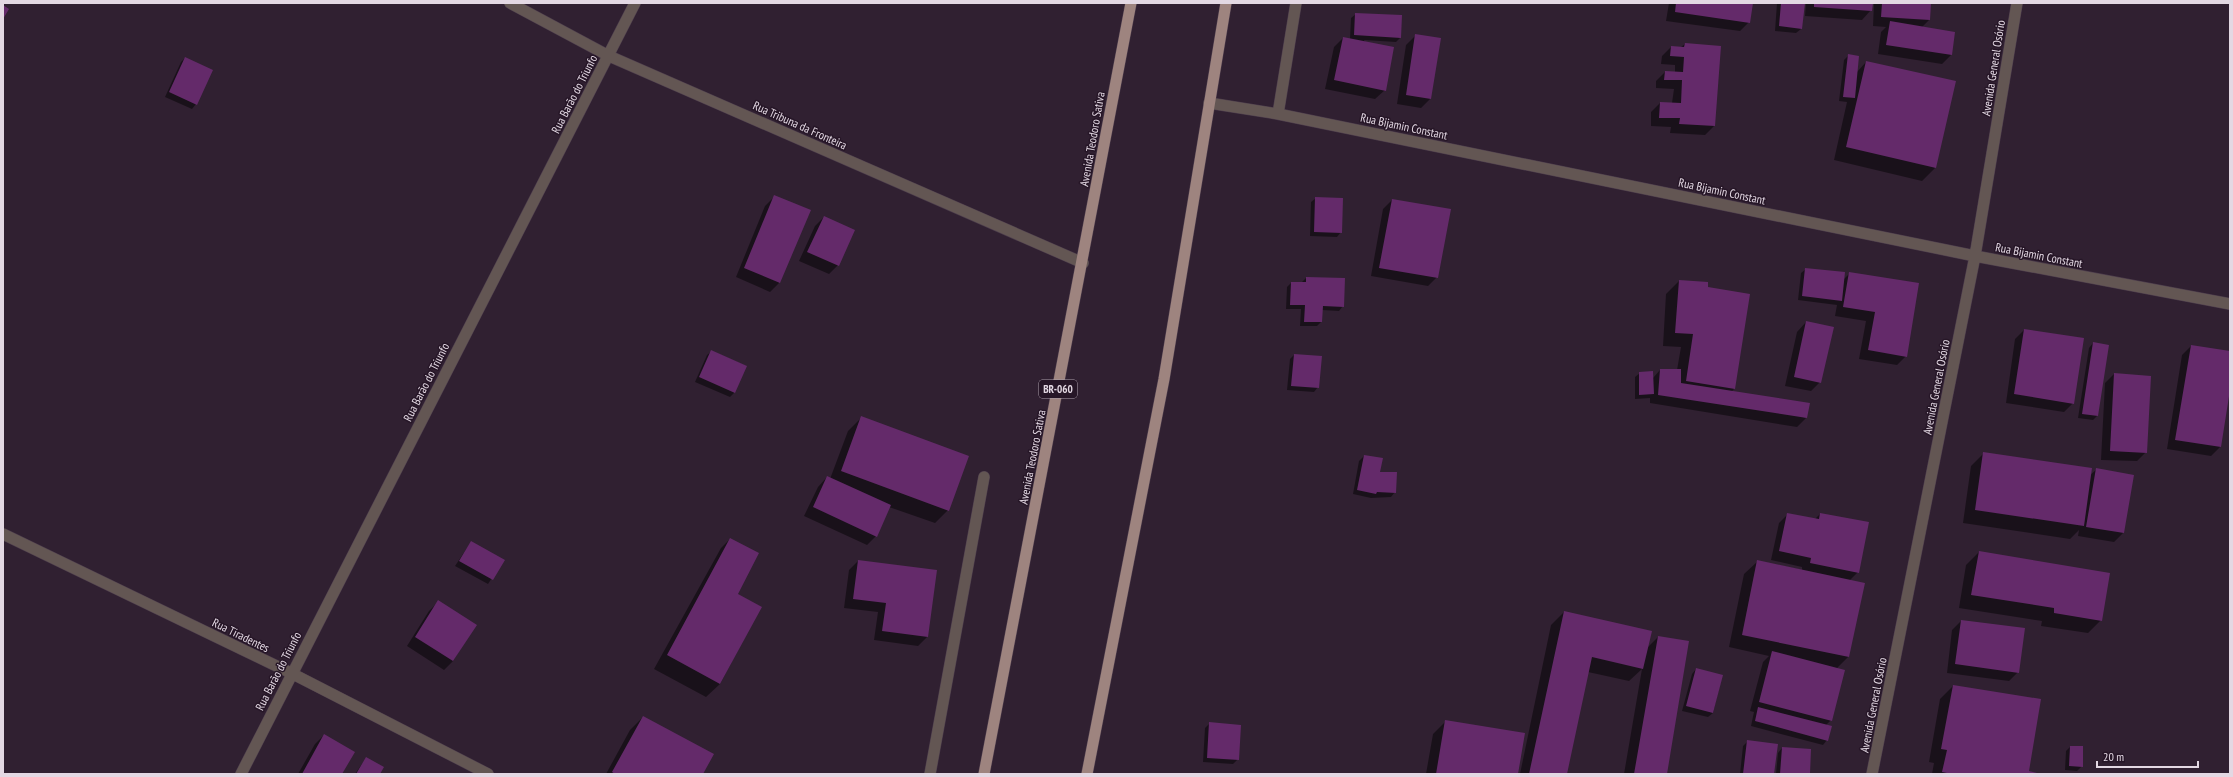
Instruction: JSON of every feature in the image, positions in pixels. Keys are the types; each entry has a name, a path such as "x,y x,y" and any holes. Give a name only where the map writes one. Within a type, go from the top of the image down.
{"main road":[{"name":"Avenida Teodoro Sativa","path":"984,774 1083,263 1131,3"},
{"path":"1087,774 1164,379 1226,3"}],"street":[{"name":"Rua Tribuna da Fronteira","path":"510,3 609,56 1083,263"},
{"name":"Rua Barão do Triunfo","path":"241,774 291,673 635,3"},
{"path":"1278,114 1296,3"},
{"name":"Avenida General Osório","path":"1872,774 1975,256 2017,3"},
{"name":"Rua Bijamin Constant","path":"1209,103 1278,114 1975,256 2230,304"},
{"path":"930,774 984,477"},
{"name":"Rua Tiradentes","path":"3,534 291,673 488,774"}],"building":[{"path":"1676,3 1753,3 1750,23 1675,12"},
{"path":"1781,3 1805,3 1802,29 1779,26"},
{"path":"1814,3 1873,3 1872,11 1814,7"},
{"path":"1882,3 1931,3 1930,20 1881,17"},
{"path":"3,5 9,9 3,19"},
{"path":"1355,13 1402,15 1401,38 1354,35"},
{"path":"1890,21 1955,32 1952,55 1886,45"},
{"path":"1415,34 1441,38 1431,99 1406,95"},
{"path":"1343,37 1394,47 1386,91 1334,80"},
{"path":"1685,43 1721,46 1715,126 1679,124 1680,118 1659,118 1660,102 1681,103 1682,80 1664,80 1665,71 1683,72 1684,57 1670,56 1671,46 1684,47"},
{"path":"1848,54 1859,56 1855,98 1843,97"},
{"path":"185,57 213,70 197,105 169,92"},
{"path":"1866,61 1956,81 1936,168 1846,147"},
{"path":"774,195 811,210 780,283 744,268"},
{"path":"1315,197 1343,198 1342,233 1314,232"},
{"path":"1392,199 1451,209 1438,278 1379,268"},
{"path":"824,216 855,230 839,266 807,252"},
{"path":"1805,268 1845,272 1842,301 1802,296"},
{"path":"1849,272 1919,283 1907,357 1868,350 1875,312 1843,307"},
{"path":"1306,277 1345,278 1344,307 1323,306 1322,322 1304,322 1305,305 1290,305 1291,282 1306,282"},
{"path":"1679,280 1708,282 1708,287 1750,294 1735,389 1686,381 1693,334 1675,333"},
{"path":"1806,321 1834,327 1821,383 1794,377"},
{"path":"2024,329 2084,338 2074,404 2014,394"},
{"path":"2093,342 2109,345 2098,416 2082,414"},
{"path":"2191,345 2230,351 2230,390 2221,447 2175,440"},
{"path":"711,350 747,366 735,393 699,377"},
{"path":"1294,354 1322,356 1319,388 1291,386"},
{"path":"1660,369 1681,369 1681,383 1810,403 1807,418 1658,395"},
{"path":"1653,371 1654,394 1639,395 1639,372"},
{"path":"2114,373 2151,376 2147,453 2110,451"},
{"path":"861,416 969,456 949,511 841,471"},
{"path":"1983,452 2092,468 2084,526 1975,510"},
{"path":"1364,455 1383,458 1380,472 1397,472 1396,493 1377,492 1376,494 1357,490"},
{"path":"2096,468 2134,475 2124,533 2086,527"},
{"path":"827,476 891,505 877,537 813,507"},
{"path":"1787,513 1819,519 1820,513 1869,522 1859,573 1810,563 1811,558 1779,551"},
{"path":"730,538 759,553 738,594 762,607 720,684 667,655"},
{"path":"471,541 505,560 493,580 459,561"},
{"path":"1979,551 2110,573 2102,621 2054,613 2054,608 1971,595"},
{"path":"858,560 937,570 928,637 882,631 886,603 853,599"},
{"path":"1757,560 1865,583 1849,657 1742,635"},
{"path":"438,600 477,625 453,661 415,637"},
{"path":"1564,611 1652,631 1643,669 1592,657 1567,774 1529,774"},
{"path":"1961,620 2025,628 2019,673 1955,664"},
{"path":"1658,636 1689,641 1667,774 1634,774"},
{"path":"1772,651 1845,670 1832,721 1759,702"},
{"path":"1696,668 1723,675 1713,713 1686,706"},
{"path":"1953,685 2041,699 2029,771 2041,774 1952,774 1942,772 1947,750 1941,749"},
{"path":"1758,707 1832,726 1828,741 1755,721"},
{"path":"643,716 714,754 703,774 615,774 612,772"},
{"path":"1445,720 1525,733 1518,774 1436,774"},
{"path":"1209,722 1241,725 1239,760 1207,758"},
{"path":"324,734 355,752 342,774 302,774"},
{"path":"1747,740 1778,744 1774,774 1743,774"},
{"path":"2070,746 2083,746 2083,767 2069,766"},
{"path":"1782,747 1811,749 1810,774 1780,774"},
{"path":"366,757 384,767 380,774 356,774"}]}
